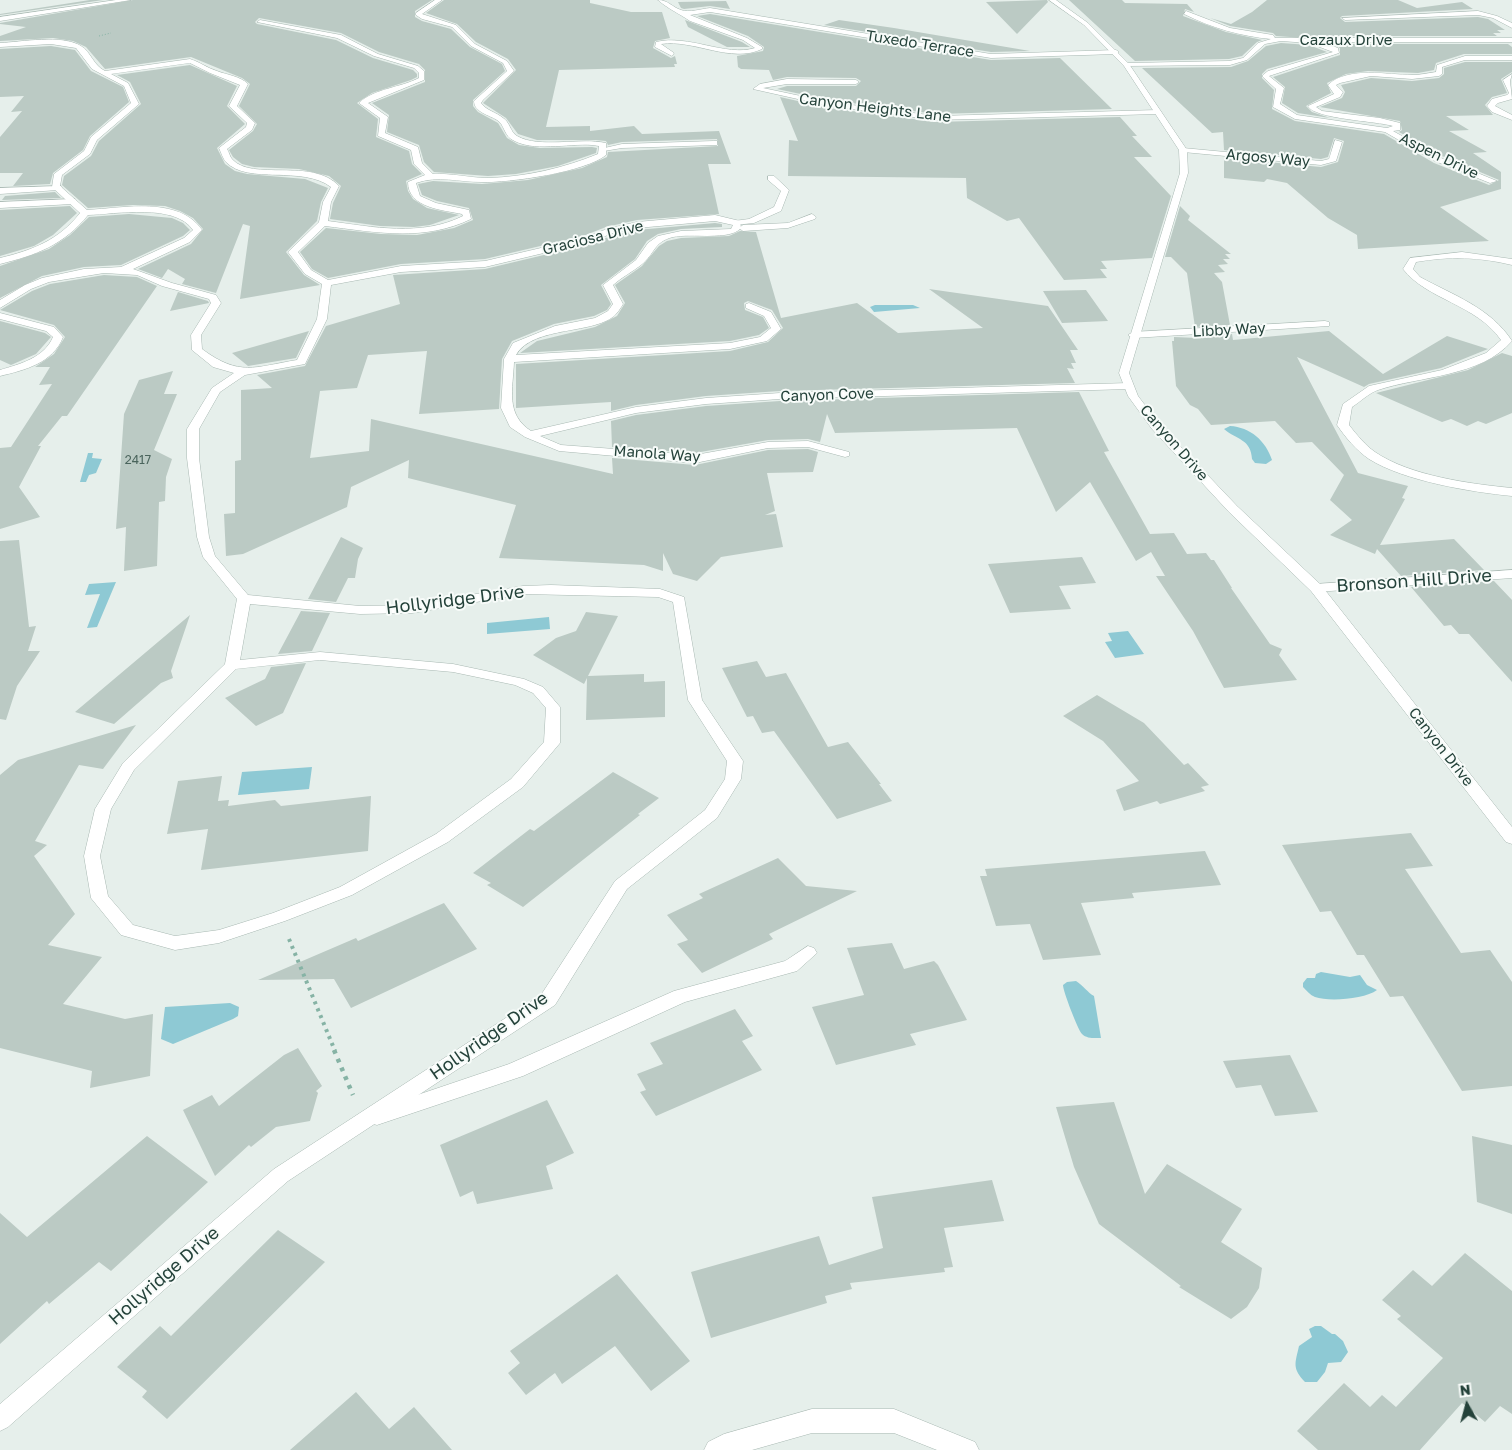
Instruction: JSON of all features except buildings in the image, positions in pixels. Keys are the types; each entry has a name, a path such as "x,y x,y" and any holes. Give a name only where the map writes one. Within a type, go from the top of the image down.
{"street":[{"path":"0,19 103,2 128,0"},
{"path":"323,223 378,230 407,231 457,224 468,217 466,212 458,208 433,205 417,198 412,188 412,182 430,176 490,180 514,178 590,161 602,155 603,145 591,141 542,143 515,139 510,135 505,122 480,109 477,103 484,94 501,82 511,71 505,62 473,45 454,26 424,18 418,14 439,0"},
{"path":"661,0 677,10 687,13 692,20 745,39 760,48 756,51 745,52 684,42 658,43 657,46 672,54"},
{"path":"1052,0 1086,24 1116,52 1127,65 1183,150"},
{"name":"Tuxedo Terrace","path":"687,13 696,11 727,11 991,56 1116,52"},
{"name":"Cazaux Drive","path":"1186,13 1216,28 1238,34 1305,40 1512,40"},
{"path":"1345,18 1478,13 1494,17 1512,26"},
{"path":"260,22 339,36 376,55 416,66 422,72 422,79 409,87 370,97 363,103 384,117 381,134 415,149 418,164 430,176"},
{"path":"1127,65 1230,63 1246,58 1261,44 1286,40 1305,40 1336,49 1336,53 1270,72 1265,76 1280,88 1276,105 1295,117 1387,130 1397,128 1397,125 1380,120 1320,113 1313,109 1312,106 1337,96 1338,92 1332,85 1338,81 1377,74 1427,76 1439,74 1440,66 1447,61 1468,58 1512,58"},
{"path":"0,45 57,43 74,46 80,48 86,60 96,68 125,82 132,89 136,104 94,139 87,152 58,174 56,187 85,213 170,212 185,215 196,223 198,230 187,240 123,270"},
{"path":"104,73 190,61 198,63 212,72 240,81 244,84 233,106 235,110 248,118 251,123 249,128 223,148 228,162 242,168 262,172 320,176 330,179 335,186 327,202 323,223 293,252 308,272 327,283 322,319 301,362 242,372 216,390 193,429 193,458 203,537 209,557 244,598 232,665 128,767 103,809 92,856 100,898 127,930 175,943 219,936 279,917 346,890 442,838 517,783 552,743 553,707 538,690 519,682 453,668 320,656 232,665"},
{"path":"1512,76 1506,80 1512,94 1510,97 1495,101 1491,106 1512,118"},
{"name":"Canyon Heights Lane","path":"856,82 789,82 761,85 757,90 786,98 936,118 1158,112"},
{"name":"Aspen Drive","path":"1387,130 1404,142 1468,173 1493,181"},
{"name":"Argosy Way","path":"1183,150 1321,163 1332,161 1338,142"},
{"path":"604,149 622,146 714,143"},
{"name":"Canyon Drive","path":"1183,150 1184,173 1133,335 1124,373 1133,396 1156,426 1233,509 1316,588 1512,838"},
{"path":"737,226 778,209 785,190 771,178"},
{"path":"0,191 58,188"},
{"path":"0,205 72,201"},
{"path":"0,261 50,246 75,227 85,213"},
{"path":"737,226 774,226 804,222 812,217"},
{"name":"Graciosa Drive","path":"327,283 401,269 485,264 503,261 587,240 610,231 637,225 715,218 737,226 733,231 685,234 661,238 650,245 647,256 617,275 608,285 618,304 612,312 598,320 559,328 532,338 517,345 509,358"},
{"path":"1512,262 1494,257 1461,253 1413,260 1408,270 1417,279 1487,318 1501,331 1507,341 1490,355 1445,372 1373,388 1347,406 1343,425 1358,445 1378,459 1423,475 1498,491 1512,492"},
{"path":"0,305 19,292 44,281 94,271 123,270 140,272 162,283 213,296 216,303 196,336 197,350 217,365 242,372"},
{"path":"529,435 514,425 507,408 509,358 651,352 730,346 763,339 776,329 768,314 749,306"},
{"path":"0,316 50,329 58,337 56,345 43,356 0,373"},
{"name":"Libby Way","path":"1133,335 1325,324"},
{"name":"Canyon Cove","path":"529,435 636,410 706,401 780,396 1129,386"},
{"name":"Manola Way","path":"529,435 559,448 695,459 768,445 808,444 844,454"},
{"name":"Bronson Hill Drive","path":"1316,588 1512,574"},
{"name":"Hollyridge Drive","path":"0,1419 281,1174 548,1000 621,885 711,814 733,779 735,761 695,700 679,600 660,592 524,590 412,608 360,610 303,606 244,598"},
{"path":"364,1121 516,1070 680,996 791,966 808,953"},
{"path":"716,1450 724,1446 812,1421 894,1421 967,1450"}],"path":[{"path":"279,917 364,1121"}],"water":[{"path":"875,305 913,305 920,308 874,312 870,307"},
{"path":"1230,426 1244,429 1256,436 1266,447 1272,460 1266,464 1255,463 1249,447 1224,429"},
{"path":"88,453 93,453 92,458 102,459 96,473 89,475 86,482 80,482"},
{"path":"116,582 97,627 87,628 100,594 85,595 89,584"},
{"path":"549,617 550,629 487,634 487,623"},
{"path":"1128,631 1144,654 1115,658 1105,642 1112,641 1108,633"},
{"path":"312,767 309,789 238,795 242,772"},
{"path":"1321,972 1350,977 1360,975 1367,985 1377,990 1364,996 1347,999 1321,999 1310,994 1303,987 1303,983 1307,978 1315,978 1316,974"},
{"path":"1076,981 1094,996 1101,1038 1084,1036 1077,1026 1063,985 1067,982"},
{"path":"230,1003 239,1007 238,1016 233,1019 173,1044 161,1039 165,1007"},
{"path":"1321,1326 1335,1334 1343,1341 1348,1352 1341,1362 1328,1363 1325,1372 1317,1382 1305,1382 1296,1369 1296,1357 1299,1346 1312,1337 1309,1329"}]}
